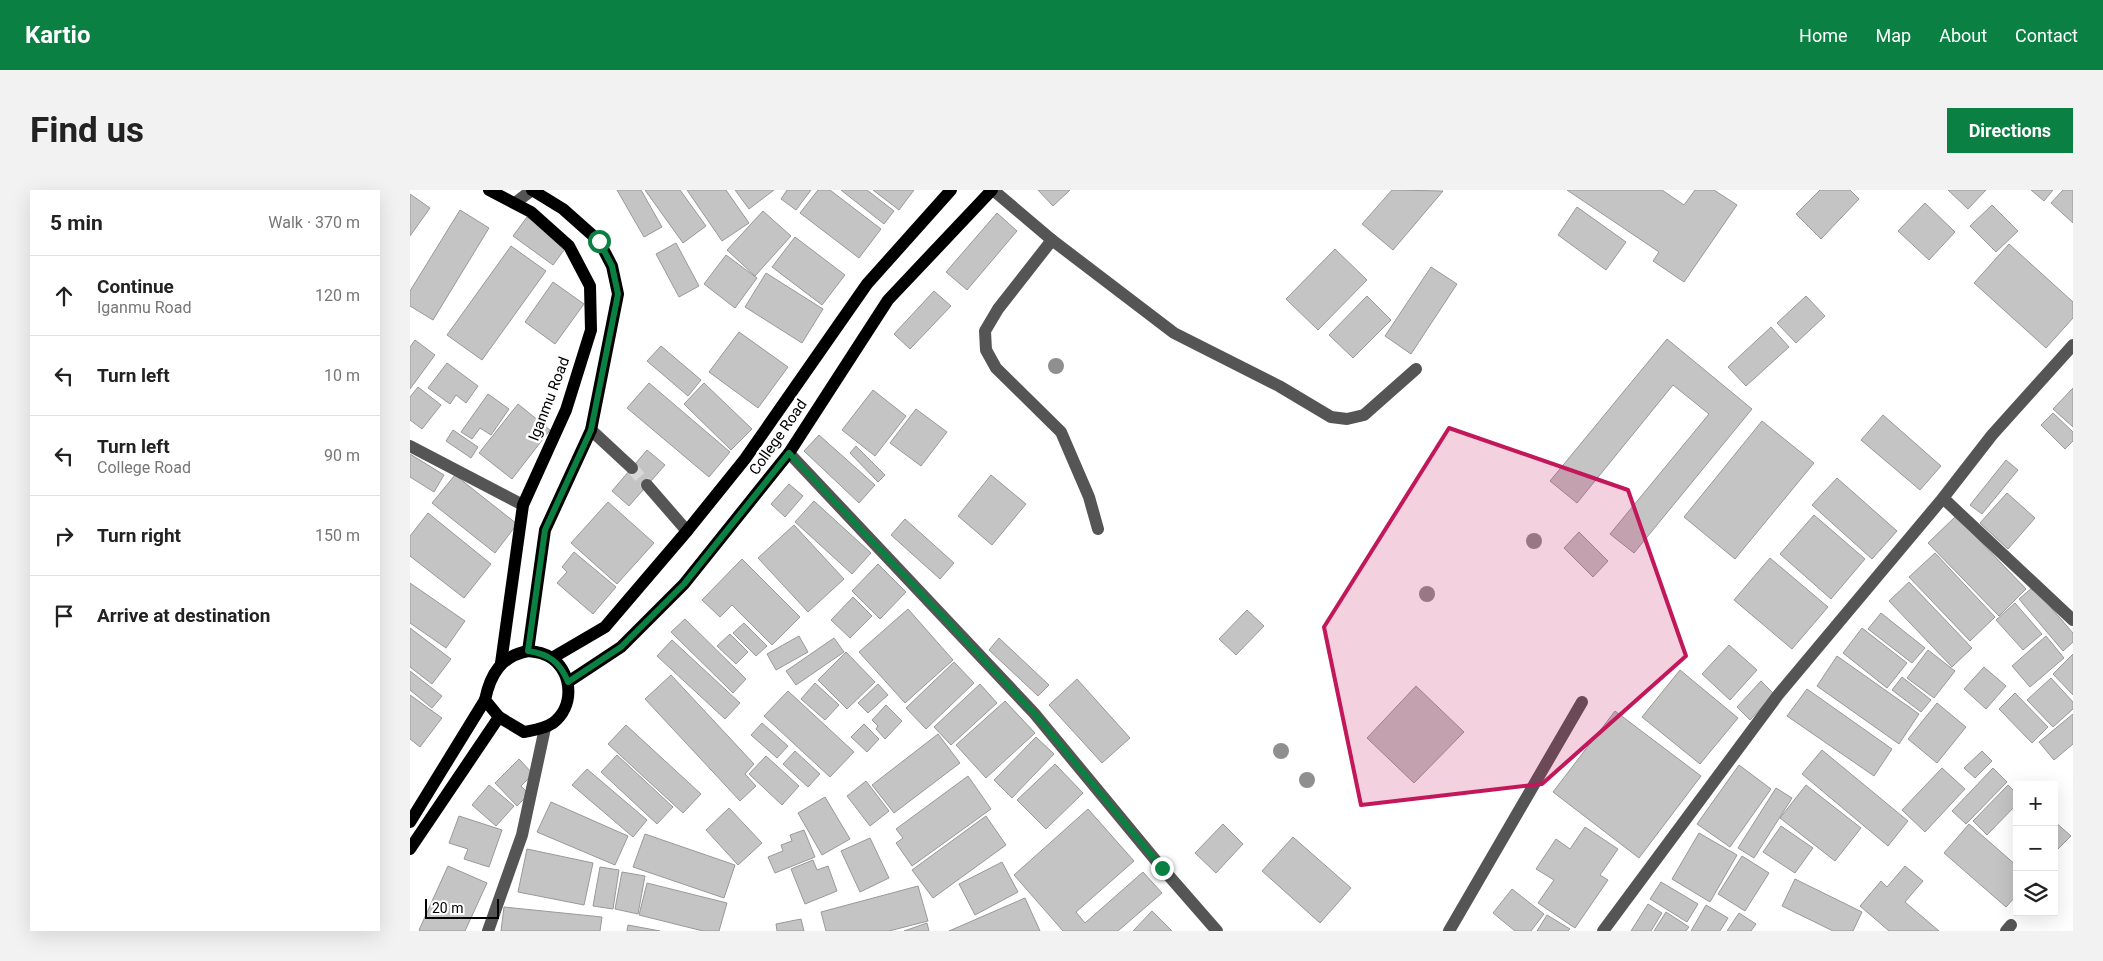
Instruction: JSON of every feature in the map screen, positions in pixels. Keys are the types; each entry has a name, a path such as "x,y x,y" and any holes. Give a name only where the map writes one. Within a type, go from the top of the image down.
{"main road":[{"name":"Iganmu Road","path":"489,190 531,212 569,246 590,286 591,330 566,410 522,505 502,662"},
{"path":"528,651 545,530 591,430 618,294 612,266 599,241 563,209 532,190"},
{"name":"College Road","path":"552,658 605,627 687,531 745,459 867,284 951,190"},
{"name":"College Road","path":"568,682 621,647 684,584 789,453 888,300 993,190"},
{"path":"410,822 485,700 492,675 502,662 518,653 528,651 540,653 552,658 562,669 568,682 569,693 562,714 545,728 524,732 499,717 485,700"},
{"path":"410,849 499,717"}],"street":[{"path":"515,203 532,190"},
{"path":"993,190 1052,240 1174,333 1279,386 1330,417 1347,420 1364,415 1416,369"},
{"path":"1052,240 998,309 985,331 986,350 996,368 1061,432 1089,497 1098,529"},
{"path":"1603,931 1778,695 1943,498 1992,435 2073,345"},
{"path":"591,430 632,468"},
{"path":"410,446 522,505"},
{"path":"789,453 1034,713 1162,868 1217,931"},
{"path":"647,485 687,531"},
{"path":"1943,498 2073,620"},
{"path":"1449,931 1582,702"},
{"path":"488,931 522,835 545,728"}],"highlighted area":[{"path":"1449,428 1628,490 1686,656 1542,784 1361,805 1324,627"}],"building":[{"path":"617,190 641,190 662,227 644,237"},
{"path":"645,190 680,190 706,226 683,243"},
{"path":"687,190 726,190 749,223 722,241"},
{"path":"735,190 774,190 749,209"},
{"path":"787,190 811,190 796,210 781,199"},
{"path":"818,190 830,190 881,229 859,258 800,213"},
{"path":"841,190 867,190 894,211 884,224"},
{"path":"873,190 914,190 899,210"},
{"path":"1038,190 1070,190 1053,206"},
{"path":"1392,190 1443,191 1393,250 1362,224"},
{"path":"1567,190 1662,190 1684,205 1695,190 1714,190 1737,205 1684,282 1653,261 1659,252"},
{"path":"1820,190 1850,190 1859,199 1821,239 1796,214"},
{"path":"1948,190 1986,190 1968,209"},
{"path":"2031,190 2053,190 2044,201"},
{"path":"2063,190 2073,190 2073,223 2051,203"},
{"path":"410,194 430,208 410,236"},
{"path":"1925,203 1955,232 1929,260 1898,231"},
{"path":"1992,205 2018,231 1996,252 1970,226"},
{"path":"1577,207 1626,242 1606,270 1558,235"},
{"path":"460,210 489,228 433,320 410,306 410,291"},
{"path":"763,211 791,236 755,276 727,250"},
{"path":"997,213 1017,231 967,290 946,272"},
{"path":"527,217 567,246 553,265 513,236"},
{"path":"795,237 845,275 822,305 772,267"},
{"path":"676,243 699,286 679,297 656,254"},
{"path":"2009,244 2073,302 2073,318 2046,348 1974,283"},
{"path":"511,246 546,271 482,360 447,335"},
{"path":"1335,249 1367,280 1318,330 1286,299"},
{"path":"726,255 757,278 735,308 704,284"},
{"path":"1431,267 1457,284 1411,354 1385,336"},
{"path":"766,273 823,309 802,343 745,307"},
{"path":"553,282 584,304 555,344 525,322"},
{"path":"934,291 951,306 910,349 894,334"},
{"path":"1367,296 1391,320 1353,358 1329,335"},
{"path":"1806,296 1825,316 1796,343 1777,323"},
{"path":"1771,327 1789,347 1746,386 1728,367"},
{"path":"739,332 788,367 758,408 709,372"},
{"path":"1667,339 1752,409 1634,553 1610,534 1709,414 1673,385 1577,503 1550,481"},
{"path":"415,340 435,355 410,389 410,347"},
{"path":"661,346 701,380 688,396 647,361"},
{"path":"447,363 478,386 466,403 456,395 450,404 428,388"},
{"path":"649,383 730,452 709,477 627,408"},
{"path":"704,383 752,429 731,450 684,404"},
{"path":"418,387 441,405 422,429 410,420 410,397"},
{"path":"2073,388 2073,427 2053,409"},
{"path":"873,390 906,416 875,456 842,430"},
{"path":"488,394 509,409 491,435 480,428 472,439 461,432"},
{"path":"518,404 550,430 512,479 479,453"},
{"path":"916,409 947,432 921,466 890,443"},
{"path":"2053,413 2073,432 2073,441 2065,449 2041,425"},
{"path":"1883,415 1941,466 1920,490 1861,440"},
{"path":"1762,421 1814,463 1735,559 1684,517"},
{"path":"453,430 478,447 471,458 446,441"},
{"path":"819,435 875,485 859,503 804,451"},
{"path":"856,446 885,475 878,482 850,453"},
{"path":"647,450 665,465 629,506 612,491"},
{"path":"410,454 444,475 434,492 410,477"},
{"path":"2006,460 2018,470 1982,514 1970,505"},
{"path":"455,475 517,524 495,553 432,503"},
{"path":"991,475 1026,504 992,545 958,516"},
{"path":"1837,478 1897,531 1872,559 1812,505"},
{"path":"789,484 803,496 785,517 771,504"},
{"path":"2007,493 2035,518 2008,549 1980,523"},
{"path":"814,501 871,553 852,574 795,522"},
{"path":"608,502 654,543 617,584 571,543"},
{"path":"428,513 491,564 464,598 410,556 410,536"},
{"path":"1814,515 1865,559 1831,599 1780,554"},
{"path":"1956,516 2026,589 1999,616 1928,543"},
{"path":"905,519 954,563 940,579 891,535"},
{"path":"794,525 844,579 808,612 758,558"},
{"path":"1579,532 1608,561 1593,577 1564,548"},
{"path":"574,552 616,587 593,614 557,583 567,572 562,567"},
{"path":"1935,553 1995,617 1970,641 1909,577"},
{"path":"1770,558 1828,607 1792,649 1734,600"},
{"path":"742,559 800,617 772,645 732,605 720,617 702,600"},
{"path":"878,564 906,592 880,619 852,591"},
{"path":"1909,582 1972,648 1952,667 1889,601"},
{"path":"410,583 465,621 446,648 410,623"},
{"path":"2033,587 2073,633 2073,642 2063,651 2019,599"},
{"path":"853,597 872,616 850,638 831,620"},
{"path":"2015,603 2042,634 2023,650 1996,620"},
{"path":"908,609 953,660 905,703 859,652"},
{"path":"1247,610 1264,626 1236,655 1219,639"},
{"path":"1881,613 1925,648 1912,663 1868,629"},
{"path":"685,619 746,679 733,693 671,632"},
{"path":"744,623 767,646 756,656 733,633"},
{"path":"410,628 451,659 432,684 410,667"},
{"path":"1862,628 1907,663 1887,688 1843,653"},
{"path":"730,634 748,652 736,664 717,646"},
{"path":"799,636 808,652 776,670 767,654"},
{"path":"2046,636 2064,658 2030,687 2012,666"},
{"path":"834,638 844,652 796,685 786,671"},
{"path":"999,638 1049,685 1038,696 989,650"},
{"path":"672,640 740,703 725,719 657,656"},
{"path":"1729,645 1757,670 1730,700 1702,674"},
{"path":"1928,650 1955,671 1934,698 1907,678"},
{"path":"846,652 875,682 847,709 818,680"},
{"path":"2073,654 2073,695 2053,674"},
{"path":"1837,656 1919,714 1899,744 1817,686"},
{"path":"954,662 974,683 926,729 906,708"},
{"path":"1984,667 2006,686 1986,709 1964,689"},
{"path":"1680,670 1738,718 1700,764 1642,717"},
{"path":"410,671 442,696 432,708 410,690"},
{"path":"671,675 754,764 745,774 756,786 740,801 645,699"},
{"path":"1902,677 1931,700 1921,712 1892,690"},
{"path":"2051,678 2073,702 2073,709 2053,727 2027,700"},
{"path":"1077,679 1130,738 1102,763 1049,705"},
{"path":"1761,681 1774,694 1750,720 1737,707"},
{"path":"815,683 839,705 825,720 801,699"},
{"path":"878,684 888,695 868,713 858,703"},
{"path":"980,684 997,703 951,745 934,727"},
{"path":"1416,686 1464,732 1414,783 1367,738"},
{"path":"1807,689 1892,749 1874,776 1787,716"},
{"path":"788,691 854,752 830,777 764,716"},
{"path":"2015,693 2048,727 2032,743 1999,709"},
{"path":"410,695 442,718 420,747 410,739"},
{"path":"1005,701 1035,733 986,778 956,745"},
{"path":"1937,703 1966,727 1937,763 1908,739"},
{"path":"886,705 902,721 885,739 876,729 878,726 872,720"},
{"path":"1615,711 1701,776 1639,858 1553,792"},
{"path":"2073,714 2073,744 2054,760 2039,742"},
{"path":"762,723 788,746 777,758 751,735"},
{"path":"864,724 879,739 867,752 851,737"},
{"path":"626,725 701,794 683,813 608,744"},
{"path":"938,734 960,763 894,813 872,785"},
{"path":"1036,737 1054,754 1012,798 994,780"},
{"path":"1822,750 1908,821 1888,846 1802,774"},
{"path":"795,751 820,774 808,787 783,764"},
{"path":"1982,751 1992,761 1975,778 1964,768"},
{"path":"617,755 673,807 657,824 601,772"},
{"path":"766,756 799,786 782,805 749,774"},
{"path":"519,759 533,774 521,786 529,794 517,806 495,783"},
{"path":"1055,764 1083,793 1046,829 1017,800"},
{"path":"1739,765 1771,789 1730,847 1697,824"},
{"path":"1942,768 1965,789 1925,832 1902,810"},
{"path":"1993,768 2007,782 1966,824 1952,811"},
{"path":"587,769 647,820 633,837 572,785"},
{"path":"968,776 991,809 912,866 896,843 903,838 896,829"},
{"path":"866,781 889,811 870,826 847,796"},
{"path":"489,785 514,806 496,826 472,805"},
{"path":"1806,785 1861,828 1835,861 1780,818"},
{"path":"2008,785 2013,790 2013,808 1987,835 1973,821"},
{"path":"1776,788 1792,798 1754,858 1738,848"},
{"path":"825,797 850,839 822,855 798,813"},
{"path":"551,802 628,836 615,865 537,832"},
{"path":"729,808 762,843 738,865 706,830"},
{"path":"1088,809 1134,861 1076,912 1085,923 1143,872 1162,893 1118,931 1063,931 1014,875"},
{"path":"459,816 502,830 489,867 464,859 468,849 449,843"},
{"path":"986,816 1006,845 933,898 912,870"},
{"path":"1223,824 1243,844 1216,873 1195,853"},
{"path":"1969,824 2013,862 2013,899 2006,907 1944,853"},
{"path":"2058,825 2071,836 2058,849"},
{"path":"1781,826 1813,848 1795,873 1763,852"},
{"path":"1585,827 1618,849 1600,875 1608,880 1575,928 1538,903 1554,880 1536,869 1556,839 1570,849"},
{"path":"804,830 815,857 775,873 768,857 783,851 781,845 792,841 790,835"},
{"path":"1699,833 1737,855 1710,902 1672,879"},
{"path":"645,834 735,865 724,898 633,867"},
{"path":"1293,837 1351,888 1320,923 1262,871"},
{"path":"870,838 889,878 860,892 841,851"},
{"path":"527,849 593,863 584,905 518,892"},
{"path":"1742,856 1769,873 1745,911 1718,894"},
{"path":"813,860 817,870 828,866 837,891 805,904 791,869"},
{"path":"1002,862 1018,892 975,915 959,884"},
{"path":"448,866 487,883 465,931 420,931 419,930"},
{"path":"1905,866 1923,881 1905,902 1939,931 1889,931 1860,906 1881,881 1887,887"},
{"path":"600,867 619,870 613,909 593,906"},
{"path":"622,872 645,876 638,914 615,909"},
{"path":"1795,879 1862,912 1853,931 1833,931 1782,906"},
{"path":"1661,882 1698,904 1687,922 1650,899"},
{"path":"647,883 727,903 719,931 703,931 639,915"},
{"path":"918,886 928,921 889,931 826,931 821,912"},
{"path":"1512,889 1544,914 1531,931 1515,931 1493,913"},
{"path":"1025,898 1040,931 949,931"},
{"path":"1648,904 1662,913 1651,931 1631,931"},
{"path":"1706,905 1728,918 1720,931 1691,931"},
{"path":"504,907 602,917 600,931 501,931"},
{"path":"1152,911 1172,931 1133,931"},
{"path":"1666,912 1689,927 1686,931 1654,931"},
{"path":"1739,913 1756,924 1751,931 1727,931"},
{"path":"1547,915 1570,929 1568,931 1537,931"},
{"path":"801,919 804,931 777,931 776,924"},
{"path":"927,923 929,931 904,931"},
{"path":"628,925 660,931 627,931"}],"tunnel":[{"path":"632,468 647,485"}],"route":[{"path":"599,241 612,266 618,294 591,430 545,530 528,651 552,658 562,669 568,682 621,647 684,584 789,453 1034,713 1162,868"}]}
